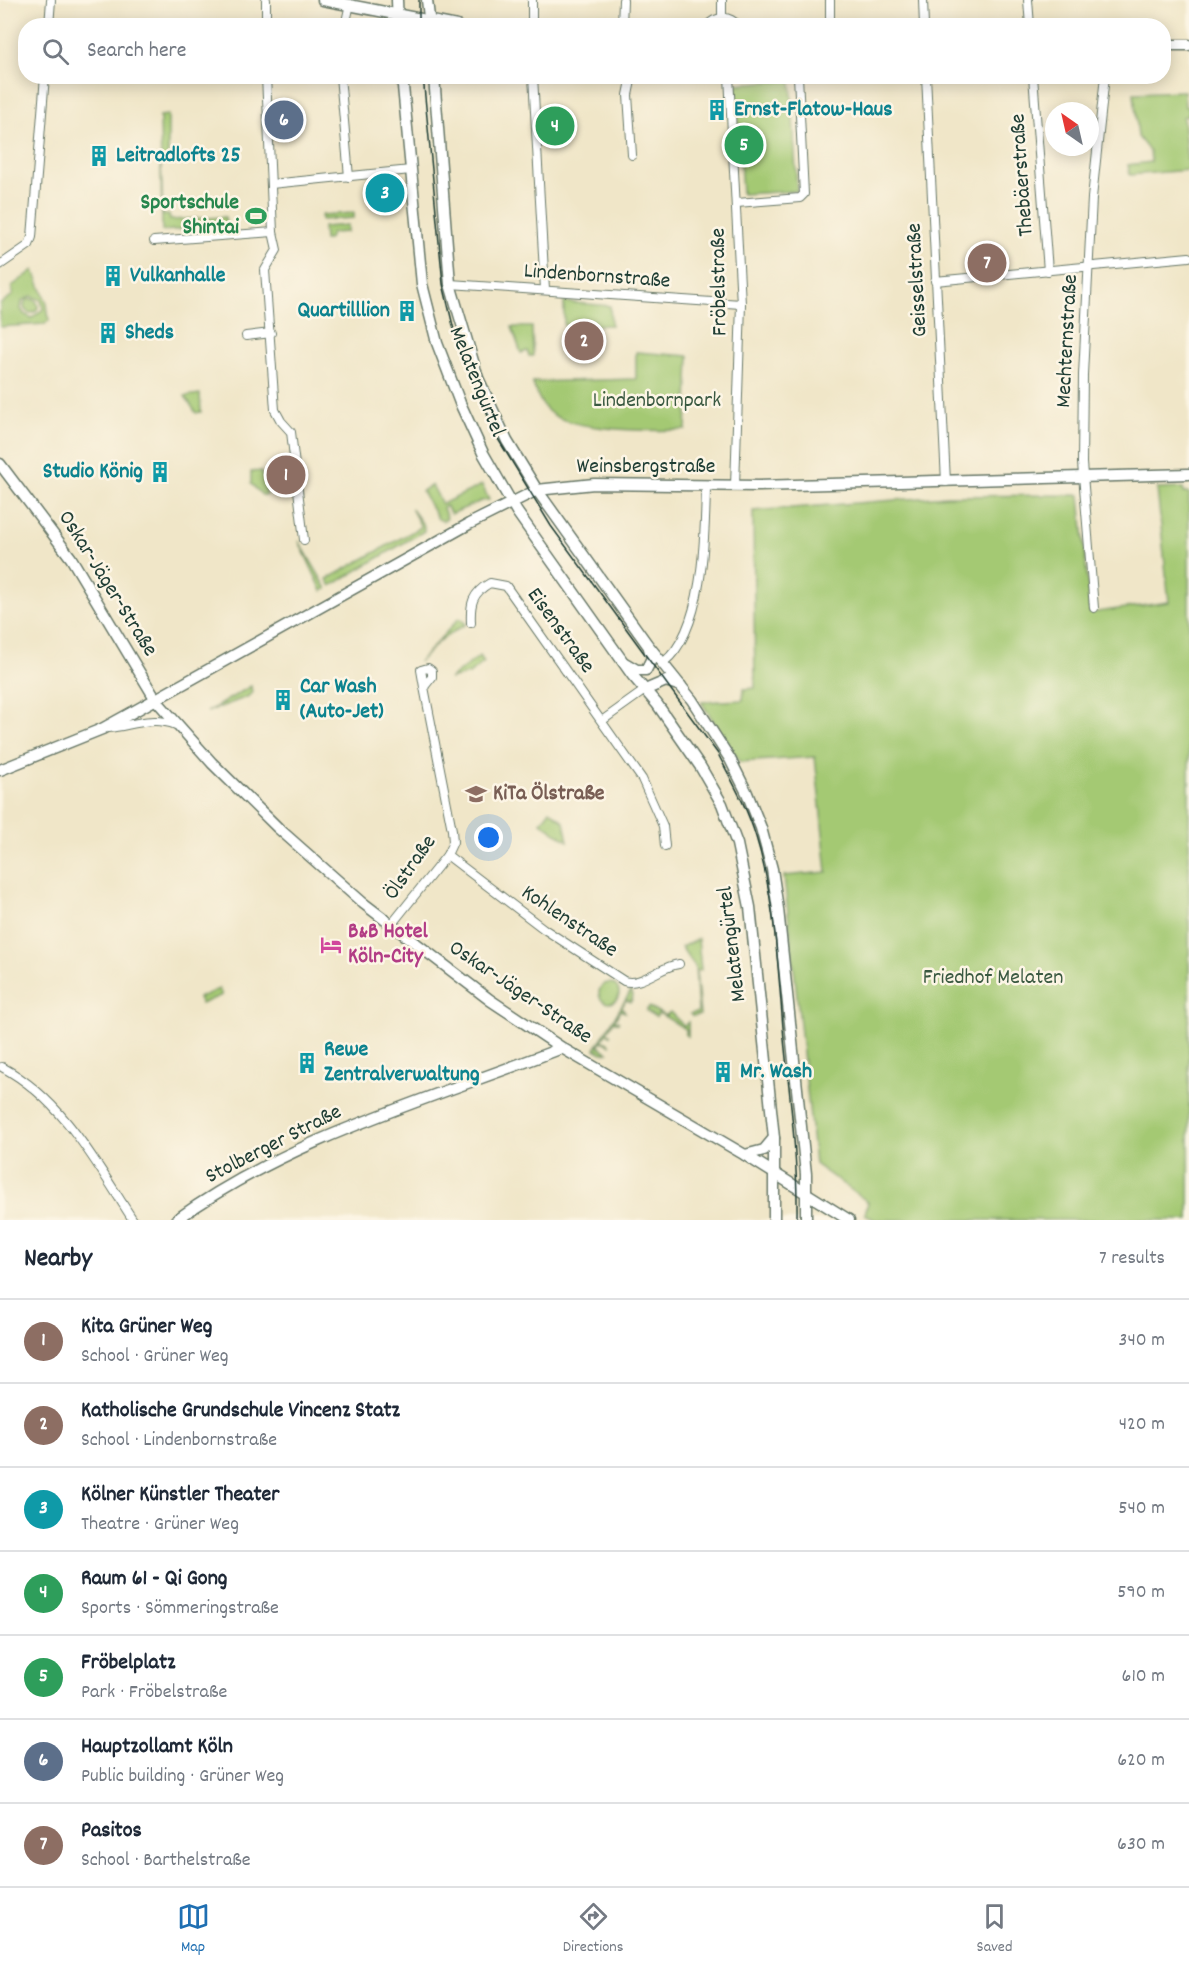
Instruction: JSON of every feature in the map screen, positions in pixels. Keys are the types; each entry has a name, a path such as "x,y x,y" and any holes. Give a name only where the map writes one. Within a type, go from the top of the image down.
{"main road":[{"path":"323,0 413,18"},
{"path":"397,0 397,18"},
{"path":"427,0 429,18"},
{"path":"1171,45 1189,45"},
{"name":"Melatengürtel","path":"403,84 422,284 437,343 476,438 510,501 622,661 700,766 722,804 737,844 750,908 774,1138 776,1174 774,1220"},
{"name":"Melatengürtel","path":"435,84 450,284 478,378 507,441 537,490 648,644 682,686 719,741 747,793 772,869 806,1174 806,1220"},
{"name":"Oskar-Jäger-Straße","path":"0,464 71,558 156,699 267,818 363,903 482,994 562,1048 745,1155 849,1220"},
{"name":"Weinsbergstraße","path":"0,770 102,729 510,501 537,490 594,484 706,487 1189,474"},
{"path":"622,661 637,670 646,670 652,658 648,644"},
{"path":"645,690 666,681 682,686"},
{"name":"Stolberger Straße","path":"176,1220 244,1179 309,1145 381,1114 562,1048"},
{"path":"745,1155 764,1150 774,1138"}],"street":[{"path":"50,18 51,0"},
{"path":"266,0 266,18"},
{"path":"532,0 532,18"},
{"path":"622,18 623,0"},
{"path":"716,18 722,18 722,0"},
{"path":"830,0 830,18"},
{"path":"923,0 924,18"},
{"path":"1028,0 1029,18"},
{"path":"347,18 350,4"},
{"path":"0,265 29,245 32,237 44,84"},
{"path":"266,84 273,232 277,250 265,270 275,410 280,421 291,432 304,540"},
{"path":"341,84 349,177"},
{"path":"533,84 545,290"},
{"path":"630,84 628,95 632,155"},
{"name":"Fröbelstraße","path":"730,84 741,304 735,486"},
{"path":"737,202 800,198 804,194 798,84"},
{"name":"Geisselstraße","path":"926,84 946,482"},
{"name":"Thebäerstraße","path":"1034,84 1048,271"},
{"name":"Mechternstraße","path":"1094,608 1082,478 1083,375 1092,191 1105,84"},
{"path":"271,184 411,170"},
{"path":"154,241 273,232"},
{"path":"935,281 1189,256"},
{"name":"Lindenbornstraße","path":"450,284 741,304"},
{"path":"246,336 271,333"},
{"path":"664,662 673,655 683,636 698,591 706,487"},
{"name":"Eisenstraße","path":"471,623 471,604 477,592 490,583 506,586 603,720 651,796 663,826 664,846"},
{"name":"Ölstraße","path":"391,925 447,855 453,843 424,687"},
{"path":"603,720 645,690"},
{"path":"102,729 131,726 153,719 179,726"},
{"name":"Kohlenstraße","path":"447,855 544,929 624,981 640,981 666,966 679,964"},
{"path":"2,1067 17,1075 58,1111 75,1131 134,1220"}],"green space":[{"path":"736,84 791,84 797,191 742,194"},
{"path":"1184,91 1185,107 1189,107 1189,115 1183,117 1188,170 1130,175 1128,165 1151,162 1150,152 1138,137 1134,93"},
{"path":"168,115 168,163 161,163 163,215 169,215 170,220 225,217 226,226 162,231 160,116"},
{"path":"354,213 354,218 322,220 321,215"},
{"path":"347,225 347,232 332,233 328,240 324,240 323,227"},
{"path":"34,270 47,304 49,320 45,324 0,327 0,304 13,295 12,286","holes":["31,296 41,300 43,309 32,318 24,314 21,309 22,301"]},
{"path":"28,299 34,299 38,306 34,313 28,313 24,309 24,303"},
{"path":"564,302 610,306 611,325 564,326"},
{"path":"512,327 532,327 533,356 529,356 527,351 521,353"},
{"name":"Lindenbornpark","path":"636,352 689,356 686,430 614,429 574,423 548,411 538,398 532,382 636,379"},
{"path":"200,394 201,412 196,413 185,396"},
{"path":"261,471 267,495 262,495 251,484 251,472"},
{"path":"432,485 442,504 482,485 489,500 481,501 451,514 446,506 443,508 447,518 443,521 438,519 422,491"},
{"name":"Friedhof Melaten","path":"1183,488 1184,493 1189,493 1189,1220 875,1220 865,1214 868,1202 815,1164 784,876 827,872 815,757 740,762 701,702 743,700 744,689 755,688 753,511 947,496 1080,495 1090,613 1169,602 1157,489"},
{"path":"411,508 424,526 424,531 331,586 327,579 421,527"},
{"path":"299,541 327,589 322,591"},
{"path":"459,618 466,624 439,641 419,662"},
{"path":"480,656 484,662 469,674 449,679"},
{"path":"251,686 252,693 247,697 207,712"},
{"path":"550,810 564,822 568,841 541,822"},
{"path":"698,939 701,970 696,971 700,1015 692,1016 690,1014 698,1012 695,966 681,947"},
{"path":"609,983 616,986 619,993 616,1000 609,1003 602,1000 599,993 602,986"},
{"path":"219,989 222,995 201,1004 198,998"},
{"path":"631,991 633,996 631,1002 626,1000 622,1007 625,1012 620,1010 615,1020 619,1022 613,1022 607,1032 611,1035 606,1034 602,1040 611,1045 602,1041 598,1046 608,1052 602,1053 595,1049"},
{"path":"649,1007 665,1016 670,1012 684,1026 688,1022 688,1036 685,1034 687,1030 659,1013 656,1017 646,1011"}],"tram line":[{"path":"419,0 419,18"},
{"path":"424,84 443,284 454,330 495,434 551,526 718,754 744,805 756,837 768,886 775,937 795,1152 797,1220"}],"place":[{"name":"Ernst-Flatow-Haus","path":"717,110"},
{"name":"Hauptzollamt Köln","path":"284,120"},
{"name":"Raum 61 - Qi Gong","path":"555,126"},
{"name":"Fröbelplatz","path":"744,145"},
{"name":"Leitradlofts 25","path":"99,156"},
{"name":"Kölner Künstler Theater","path":"385,193"},
{"name":"Sportschule Shintai","path":"256,216"},
{"name":"Pasitos","path":"987,263"},
{"name":"Vulkanhalle","path":"113,276"},
{"name":"Quartilllion","path":"407,311"},
{"name":"Sheds","path":"108,333"},
{"name":"Katholische Grundschule Vincenz Statz","path":"584,341"},
{"name":"Studio König","path":"160,472"},
{"name":"Kita Grüner Weg","path":"286,475"},
{"name":"Car Wash (Auto-Jet)","path":"283,700"},
{"name":"KiTa Ölstraße","path":"476,794"},
{"name":"B&B Hotel Köln-City","path":"331,945"},
{"name":"Rewe Zentralverwaltung","path":"307,1063"},
{"name":"Mr. Wash","path":"723,1072"}]}
